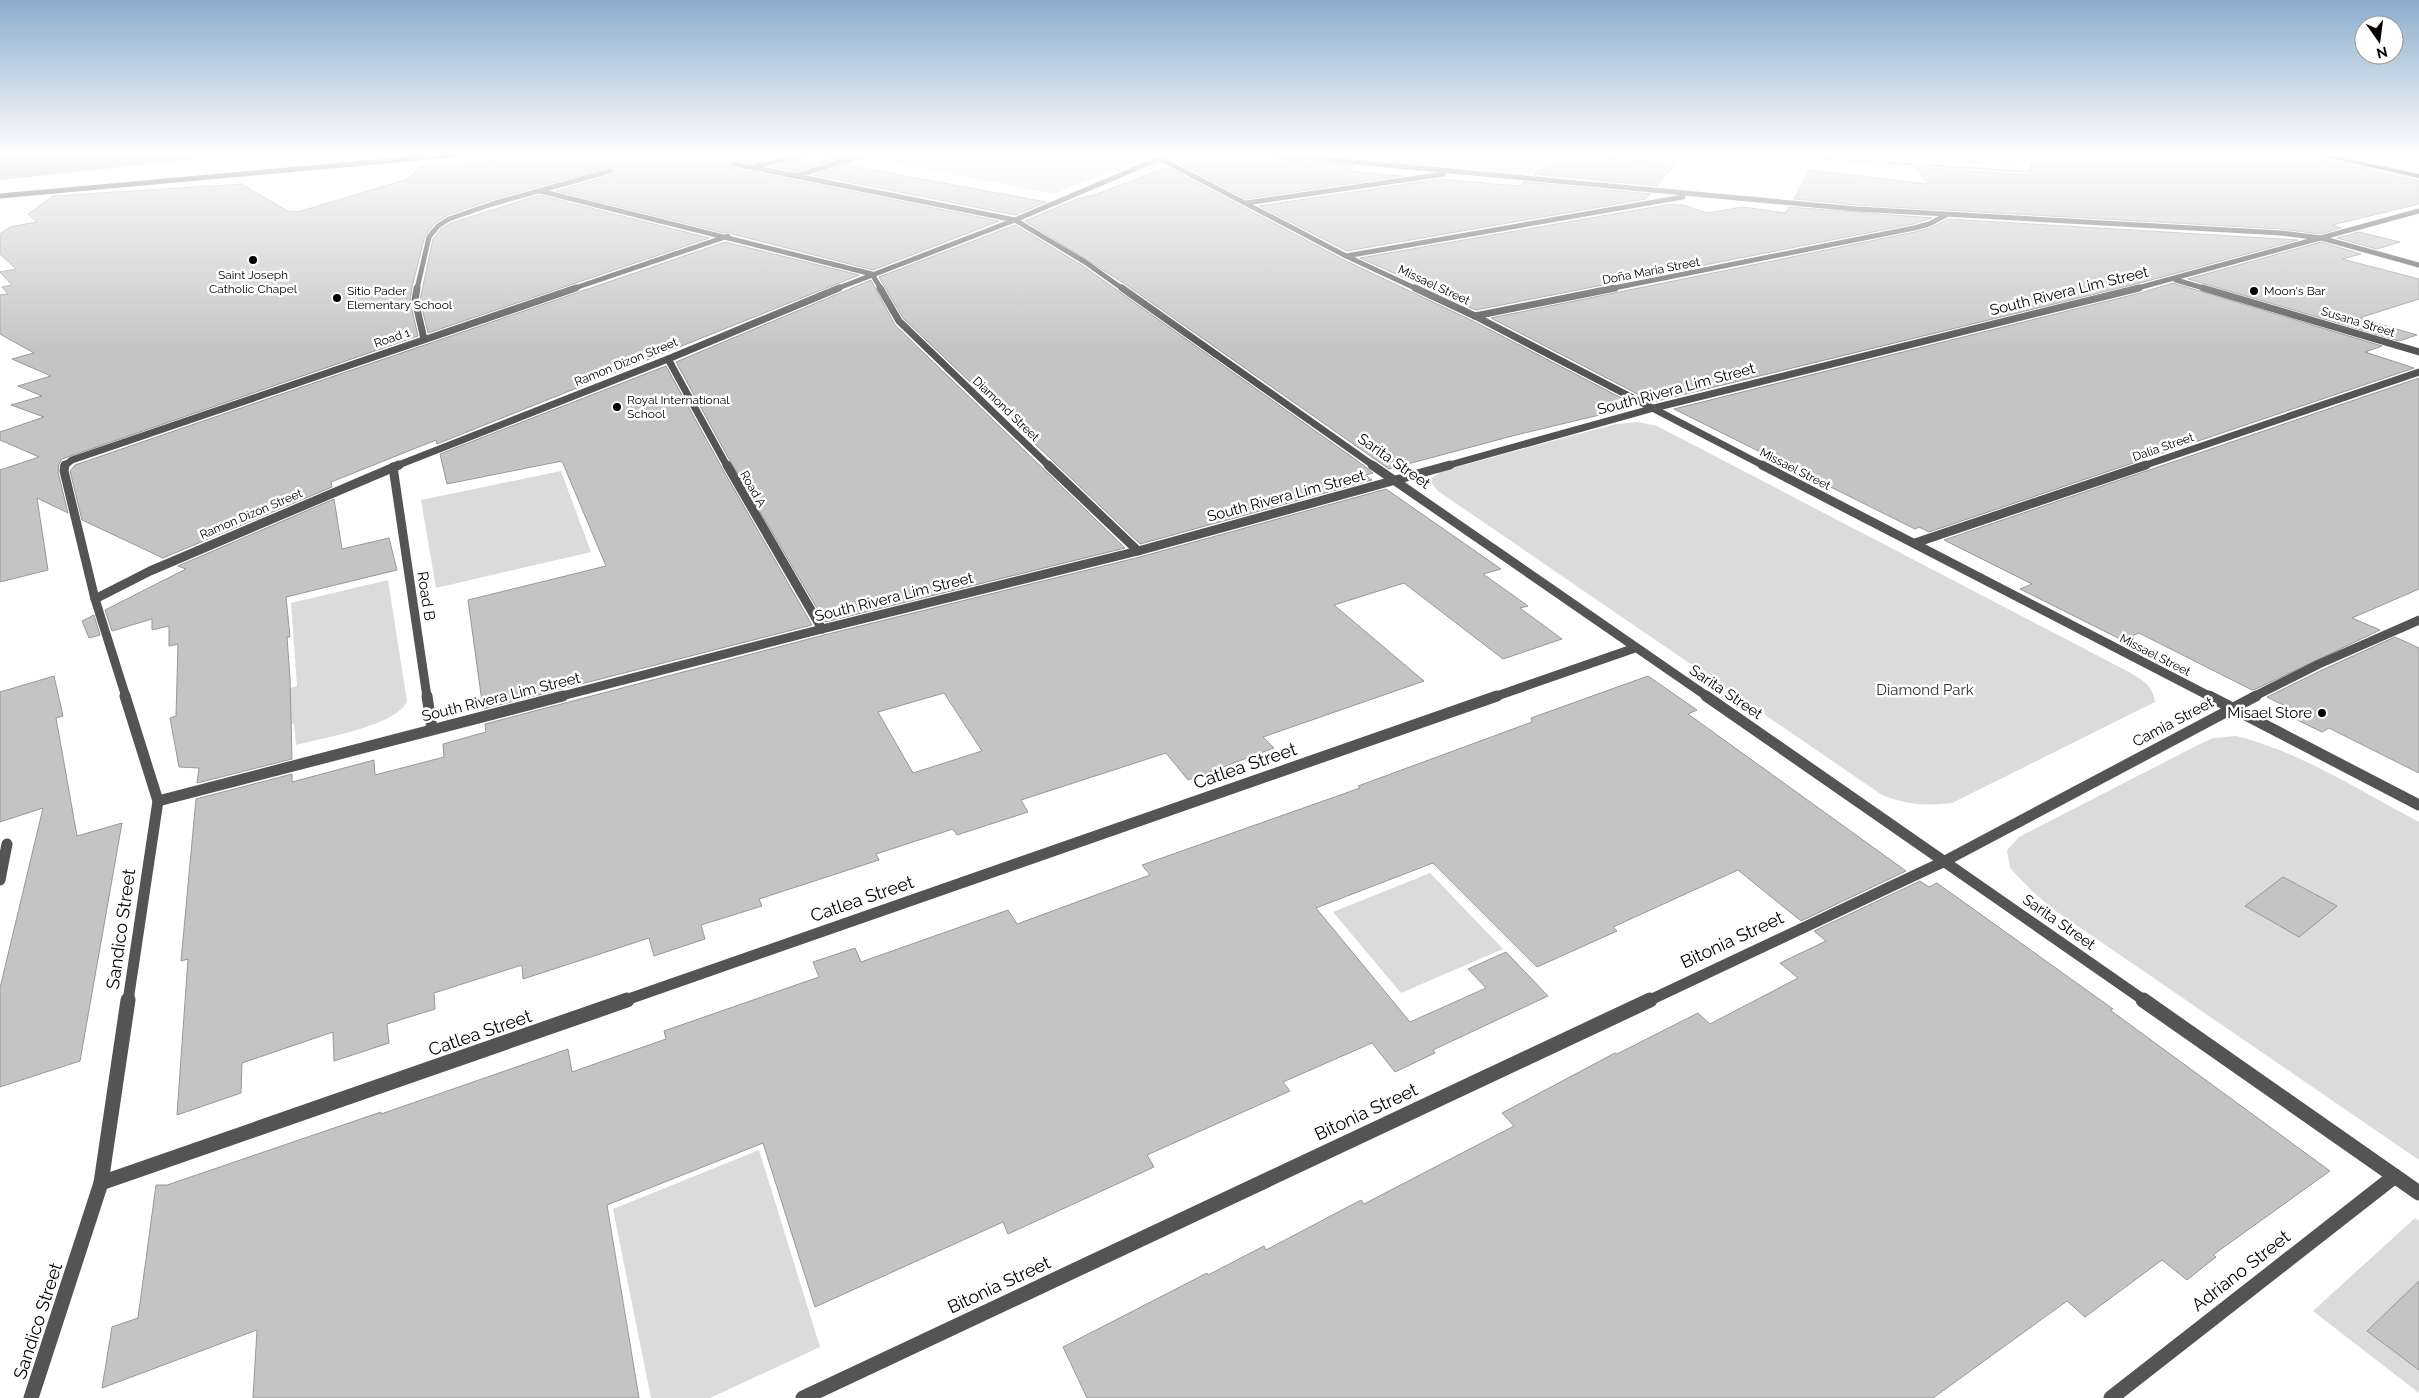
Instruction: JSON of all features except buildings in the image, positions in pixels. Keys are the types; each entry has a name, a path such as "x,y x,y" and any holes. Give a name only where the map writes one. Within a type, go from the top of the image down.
{"street":[{"path":"424,339 415,300 426,245 429,237 438,226 452,219"},
{"path":"658,219 872,274"},
{"name":"Missael Street","path":"1277,219 1346,256 1475,316 2419,805"},
{"path":"1346,256 1557,219"},
{"name":"Doña Maria Street","path":"1475,316 1914,228 1938,219"},
{"path":"2029,219 2259,231 2321,238 2419,265"},
{"name":"South Rivera Lim Street","path":"158,801 822,629 1138,551 1654,408 2175,279 2389,219"},
{"name":"Ramon Dizon Street","path":"95,599 150,571 393,467 668,359 872,274 1015,220"},
{"name":"Sarita Street","path":"1015,220 1085,262 1395,481 1945,861 2419,1193"},
{"name":"Road 1","path":"64,465 72,460 209,412 728,236"},
{"name":"Diamond Street","path":"872,274 898,321 1138,551"},
{"name":"Susana Street","path":"2175,279 2419,352"},
{"name":"Road A","path":"668,359 689,401 822,629"},
{"name":"Dalia Street","path":"1915,543 2419,372"},
{"name":"Sandico Street","path":"31,1398 102,1183 158,801 95,599 64,465"},
{"name":"Road B","path":"393,467 432,729"},
{"name":"Camia Street","path":"1945,861 2232,708 2319,664 2419,620"},
{"name":"Catlea Street","path":"102,1183 1635,648"},
{"path":"0,880 7,844"},
{"name":"Bitonia Street","path":"802,1398 1945,861"},
{"name":"Adriano Street","path":"2111,1398 2395,1176"}],"green space":[{"name":"Diamond Park","path":"1638,422 1657,426 2129,672 2149,687 2155,702 1952,803 1916,804 1900,801 1882,795 1438,491 1429,480 1442,471 1616,424"},
{"path":"561,471 591,552 436,588 421,500"},
{"path":"388,580 407,701 400,710 389,717 358,730 296,745 294,724 251,735 238,703 297,686 291,603"},
{"path":"2236,736 2260,743 2307,762 2419,822 2419,1160 2050,907 2010,868 2007,850 2019,837 2213,738"},
{"path":"1430,873 1503,949 1401,993 1333,912"},
{"path":"759,1150 820,1347 710,1398 651,1398 613,1209"},
{"path":"2415,1218 2419,1221 2419,1393 2313,1311"}],"place":[{"name":"Saint Joseph Catholic Chapel","path":"253,260"},
{"name":"Moon's Bar","path":"2254,291"},
{"name":"Sitio Pader Elementary School","path":"337,298"},
{"name":"Royal International School","path":"617,407"},
{"name":"Misael Store","path":"2322,713"}]}
